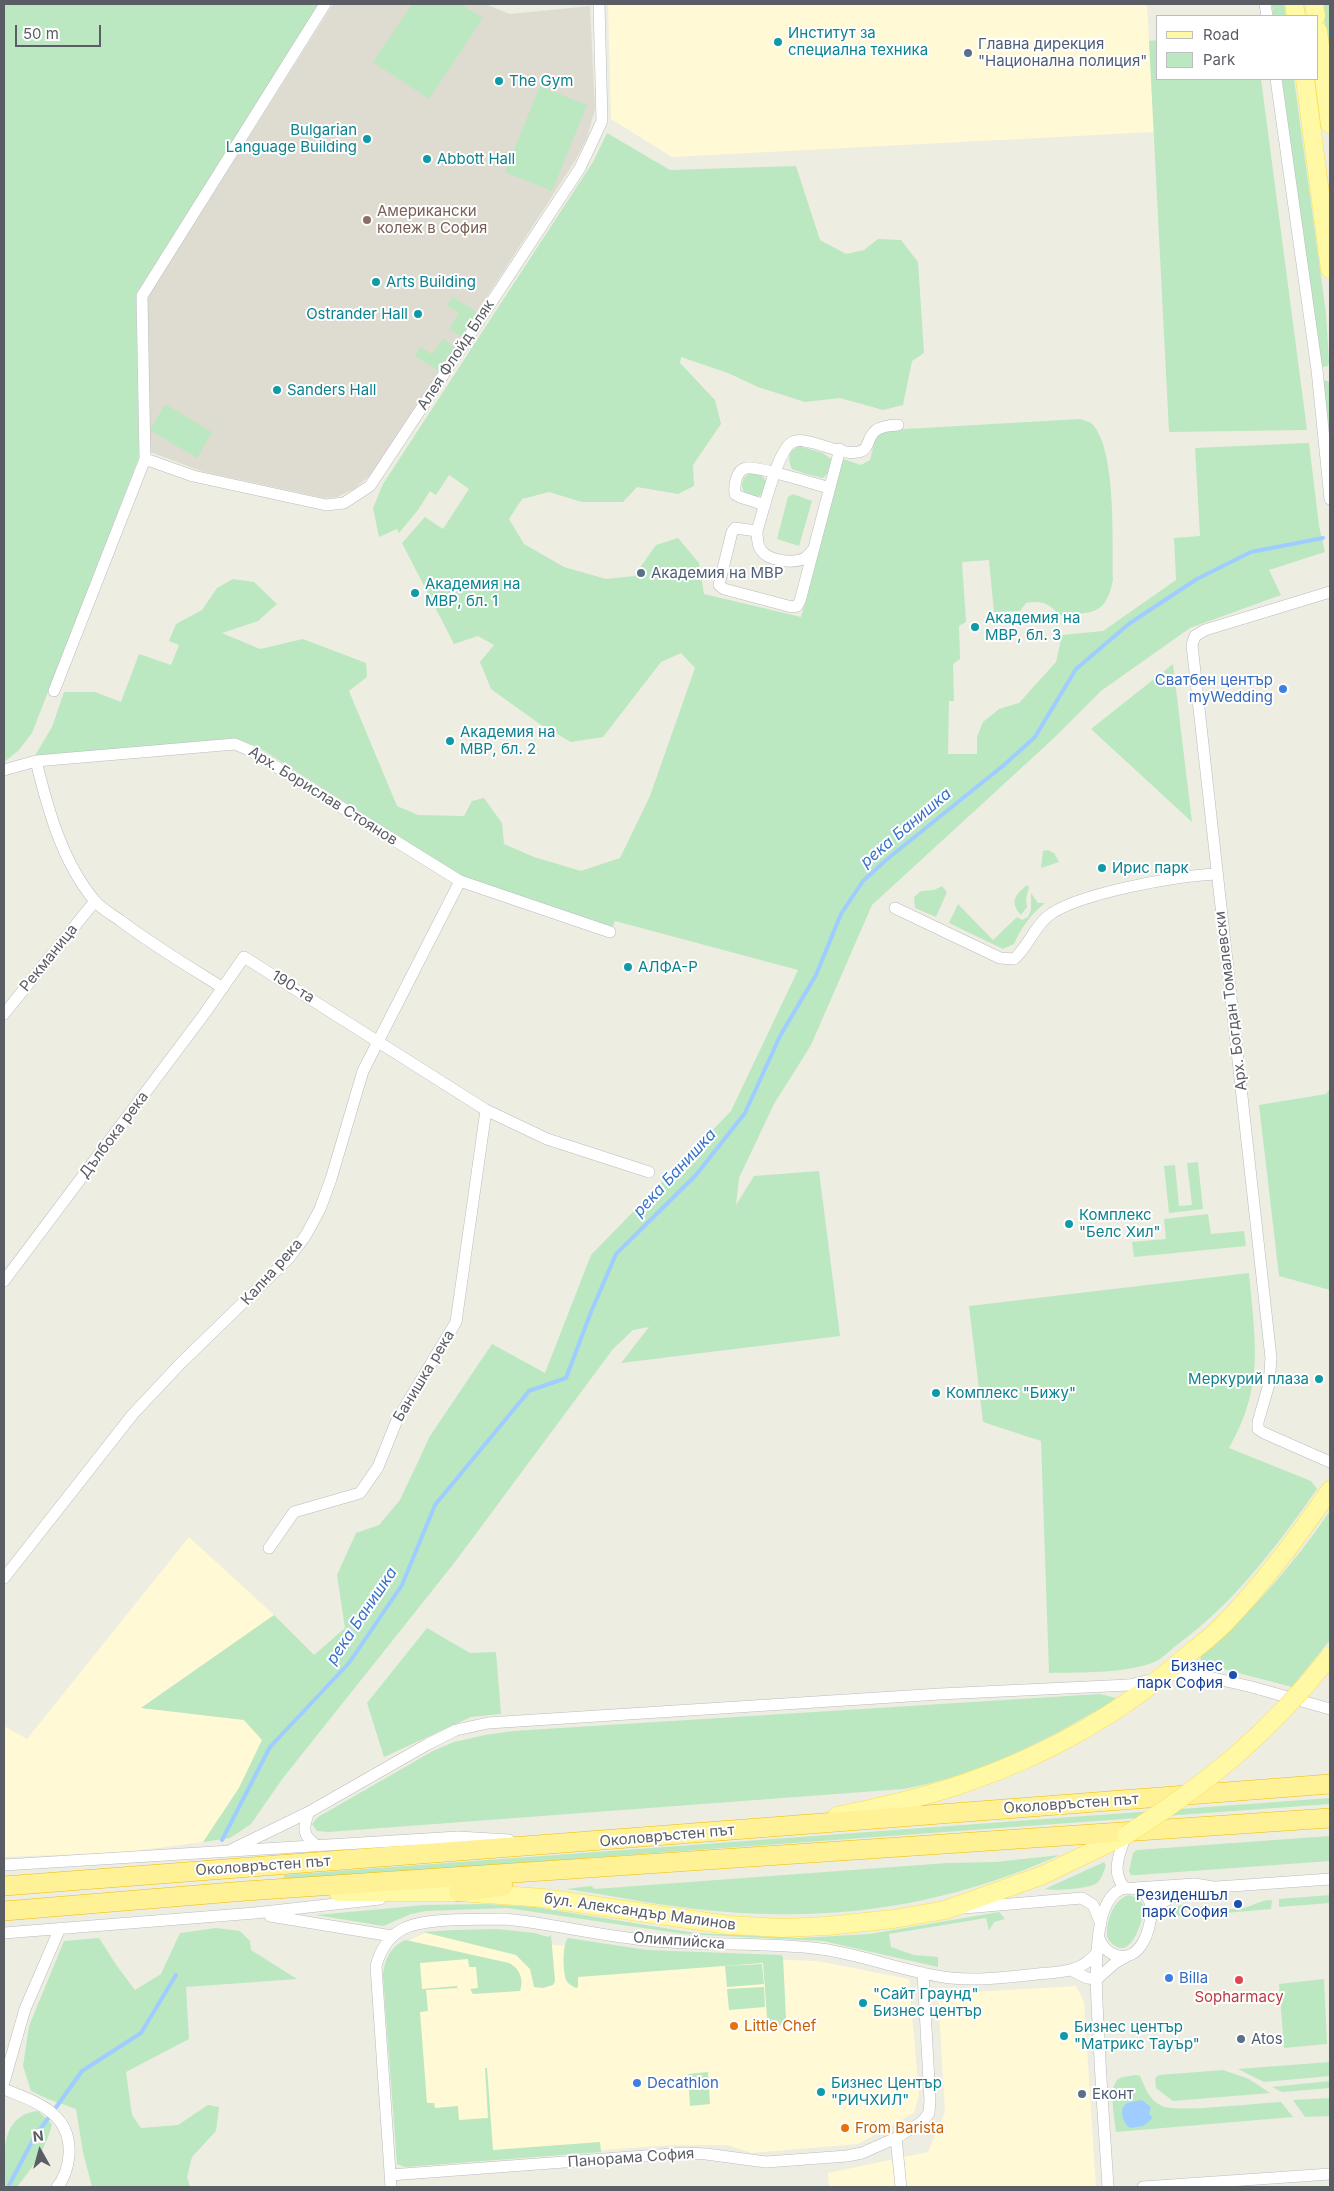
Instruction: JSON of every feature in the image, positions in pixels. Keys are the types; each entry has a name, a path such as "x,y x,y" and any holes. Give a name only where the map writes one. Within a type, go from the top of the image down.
{"highway":[{"name":"Околовръстен път","path":"4,1886 1330,1784"},
{"name":"Околовръстен път","path":"4,1911 245,1892 1330,1818"},
{"path":"459,1892 692,1862"}],"main road":[{"path":"1319,39 1330,124"},
{"path":"1305,80 1330,269"},
{"path":"790,1826 869,1809 962,1784 1017,1763 1067,1739 1104,1718 1143,1693 1165,1676 1223,1624 1260,1584 1302,1531 1330,1490"},
{"name":"бул. Александър Малинов","path":"245,1892 459,1892 543,1898 699,1922 773,1927 862,1923 945,1910 1043,1875 1126,1835 1192,1792 1230,1762 1262,1733 1290,1705 1330,1656"}],"street":[{"path":"54,691 144,459 142,296 325,4"},
{"name":"Алея Флойд Бляк","path":"144,459 193,476 326,505 344,503 370,486 580,168 602,121 599,4"},
{"path":"1276,80 1316,370 1330,499"},
{"path":"813,550 805,558 792,562 772,557 761,551 757,531 785,449 792,441 802,440 860,452 865,448 872,432 877,427 898,425"},
{"path":"757,531 739,527 735,528 732,532 718,585 724,589 792,607 797,606 840,449"},
{"path":"765,505 740,498 735,494 734,487 740,471 746,468 830,488"},
{"name":"Арх. Богдан Томалевски","path":"1330,592 1205,630 1195,636 1192,645 1270,1358 1269,1384 1258,1422 1258,1429 1330,1462"},
{"name":"Арх. Борислав Стоянов","path":"4,770 36,761 235,744 243,746 460,881 610,932"},
{"path":"36,761 47,807 56,830 68,857 95,901 150,943 223,988"},
{"path":"894,908 1000,958 1014,959 1024,951 1046,917 1064,906 1111,891 1196,875 1216,874"},
{"name":"Кална река","path":"4,1578 133,1414 180,1364 290,1258 306,1235 320,1209 363,1071 460,881"},
{"name":"Рекманица","path":"4,1014 95,901"},
{"name":"190-та","path":"223,988 244,957 486,1110 547,1139 649,1172"},
{"name":"Дълбока река","path":"4,1281 223,988"},
{"name":"Банишка река","path":"269,1548 294,1512 360,1493 378,1467 397,1420 456,1322 486,1110"},
{"path":"229,1851 309,1812 456,1730 488,1723 940,1694 1129,1685 1165,1676 1196,1674 1252,1687 1330,1709"},
{"path":"309,1812 304,1822 304,1830 308,1840 318,1846"},
{"path":"1073,1971 1087,1978 1097,1979 1115,1963 1137,1950 1142,1944 1151,1917 1152,1906 1149,1899 1142,1892 1129,1888 1118,1879 1119,1854 1126,1835"},
{"path":"4,1865 458,1837 580,1843"},
{"path":"1151,1917 1160,1904 1169,1897 1196,1894 1217,1888 1330,1879"},
{"path":"1108,2187 1097,1979 1101,1924 1109,1900 1118,1890 1129,1888 1195,1884 1217,1888"},
{"path":"4,1933 255,1913 434,1893"},
{"path":"945,1910 1082,1898 1093,1905 1101,1924"},
{"path":"255,1913 392,1936 381,1950 375,1975 390,2181"},
{"name":"Олимпийска","path":"392,1936 407,1927 426,1921 505,1919 653,1941 822,1949 951,1978 989,1979 1073,1971"},
{"path":"4,2082 25,2009 60,1928"},
{"path":"1099,1938 1107,1952 1116,1956 1128,1956"},
{"path":"1073,1971 1086,1964 1098,1951"},
{"name":"Панорама София","path":"390,2181 685,2153 706,2154 756,2162 775,2162 847,2156 867,2151 896,2138 922,2122 930,2108 923,1973"},
{"path":"4,2089 39,2103 58,2118 66,2128 70,2144 68,2164 63,2180 57,2187"},
{"path":"896,2138 901,2187"},
{"path":"1143,2187 1330,2174"}],"shaded area":[{"name":"Американски колеж в София","path":"333,4 485,4 510,14 590,6 595,109 587,138 575,161 372,474 354,489 337,497 324,498 204,472 150,452 146,300"},
{"path":"608,4 1147,4 1154,132 672,157 611,119"},
{"path":"189,1537 274,1615 142,1707 244,1720 262,1740 239,1788 203,1842 128,1852 4,1857 4,1726 27,1739"},
{"path":"427,1932 655,1955 817,1961 909,1979 919,2095 914,2113 858,2144 752,2153 727,2145 675,2145 404,2164 402,1944"},
{"path":"1076,1986 1084,2002 1096,2187 829,2187 828,2173 928,2152 945,2112 938,1994"}],"green space":[{"path":"4,4 320,4 136,294 139,457 32,733 19,750 4,762"},
{"path":"412,4 461,4 483,18 429,99 373,62"},
{"path":"1272,4 1284,4 1286,15 1273,15"},
{"path":"1322,4 1330,4 1330,63"},
{"path":"1156,40 1156,80 1261,80 1307,430 1169,432 1149,41"},
{"path":"1282,80 1294,80 1326,313 1328,366 1322,366"},
{"path":"540,86 587,105 552,191 505,172"},
{"path":"607,133 670,170 796,166 820,240 846,254 864,250 878,239 901,240 918,262 924,353 912,361 903,405 883,410 840,398 805,402 758,387 728,373 681,357 680,363 715,400 721,424 693,465 694,486 678,494 637,487 623,502 582,502 549,492 522,499 509,519 524,544 564,567 606,579 634,576 656,545 678,538 699,563 704,594 801,617 843,459 861,465 870,460 876,436 888,430 1080,419 1090,422 1099,435 1105,452 1109,474 1113,579 1107,600 1096,610 1081,614 1060,615 1049,606 1037,602 1026,603 1020,611 994,612 989,560 962,562 966,622 959,626 960,659 953,664 954,701 949,701 948,754 977,754 977,737 983,722 999,709 1019,703 1056,662 1062,635 1103,631 1176,580 1174,538 1200,536 1195,448 1309,443 1319,526 1325,552 1269,570 1281,595 1190,628 1101,691 1054,738 872,905 811,1045 774,1104 739,1178 736,1205 754,1176 819,1171 840,1336 621,1363 649,1327 633,1330 613,1349 455,1562 283,1778 251,1824 230,1838 203,1842 239,1788 262,1740 244,1720 141,1708 274,1615 314,1655 345,1628 337,1575 356,1533 379,1525 400,1500 430,1436 492,1344 545,1373 591,1255 731,1111 798,970 615,921 612,928 463,878 258,747 235,738 34,757 52,727 64,692 95,692 121,702 139,654 171,665 179,645 169,641 176,624 202,610 217,588 233,579 254,582 277,604 258,621 222,633 260,649 303,639 366,663 367,677 349,691 397,806 418,815 464,816 472,801 484,798 502,823 504,844 534,857 581,871 620,858 650,796 695,668 681,653 661,662 603,737 571,742 541,725 491,689 480,662 494,645 478,636 454,644 402,543 425,517 443,529 469,489 449,475 436,495 430,491 418,510 399,533 397,529 379,537 373,508 383,484 593,162"},
{"path":"453,297 478,313 462,337 449,329 459,313 447,305"},
{"path":"443,339 455,347 440,372 415,356 420,347 432,354"},
{"path":"1325,380 1329,382 1330,388 1330,436 1323,383"},
{"path":"165,404 212,432 197,458 150,430"},
{"path":"799,446 823,453 831,459 830,470 823,478 792,469 789,461 790,455"},
{"path":"754,473 759,474 765,480 765,490 759,496 754,497 749,496 743,490 742,485 743,480 749,474"},
{"path":"793,494 812,501 799,546 777,539 788,497"},
{"path":"1173,664 1192,822 1091,729"},
{"path":"1048,850 1054,853 1059,862 1041,868 1043,851"},
{"path":"1027,885 1029,887 1026,899 1027,907 1021,915 1014,902 1019,892"},
{"path":"942,886 947,892 936,917 915,908 914,897 921,891 934,890"},
{"path":"1031,893 1038,903 1045,903 1027,922 1014,944 1003,949 949,923 958,904 993,940 1017,917 1022,920 1028,917 1031,910"},
{"path":"1330,1089 1330,1290 1279,1276 1259,1105 1326,1094"},
{"path":"1198,1162 1203,1209 1169,1213 1164,1166 1175,1165 1179,1206 1192,1205 1187,1163"},
{"path":"1208,1214 1211,1234 1244,1231 1246,1246 1134,1257 1132,1242 1166,1239 1164,1219"},
{"path":"1249,1273 1255,1342 1253,1383 1248,1404 1229,1448 1311,1481 1317,1489 1270,1553 1235,1593 1197,1629 1159,1660 1140,1667 1114,1671 1049,1673 1041,1441 983,1422 969,1306"},
{"path":"1330,1511 1330,1640 1292,1687 1200,1663 1201,1656 1237,1623 1270,1588"},
{"path":"427,1628 470,1653 496,1652 501,1714 471,1717 384,1757 367,1703"},
{"path":"1100,1694 1116,1698 1094,1712 1017,1753 972,1771 903,1789 328,1832 317,1831 312,1824 318,1817 433,1751 454,1742 485,1735 513,1731"},
{"path":"1330,1798 1330,1804 284,1880 284,1875"},
{"path":"1330,1836 1330,1861 1137,1875 1131,1875 1129,1871 1133,1853 1137,1850"},
{"path":"1060,1855 1018,1872 934,1898 850,1911 762,1914 716,1911 566,1889 591,1886 595,1889 947,1863 996,1862"},
{"path":"1104,1862 1106,1865 1102,1877 1093,1885 1071,1889 1045,1889"},
{"path":"1129,1895 1140,1901 1144,1911 1133,1940 1125,1948 1120,1948 1108,1939 1107,1926 1115,1906 1124,1897"},
{"path":"1330,1895 1330,1903 1279,1907 1279,1899"},
{"path":"1272,1900 1271,1909 1191,1916 1193,1906 1237,1909"},
{"path":"486,1904 535,1907 695,1933 800,1938 870,1934 999,1912 1005,1919 994,1922 989,1931 986,1918 889,1934 891,1947 914,1955 938,1957 938,1967 823,1941 684,1934 507,1908 426,1911 411,1914 383,1926 316,1915 425,1905"},
{"path":"1184,1905 1187,1907 1184,1916 1162,1918 1167,1908"},
{"path":"216,1928 240,1931 250,1941 251,1950 297,1979 186,1987 189,2039 126,2072 132,2115 141,2128 178,2125 208,2105 219,2107 216,2131 192,2157 187,2177 190,2187 92,2187 83,2152 76,2109 31,2091 23,2066 29,2026 64,1941 99,1938 135,1990 161,1974 180,1933"},
{"path":"497,1929 535,1933 548,1937 551,1935 555,1981 553,1985 543,1988 534,1987 530,1969 516,1955 423,1932"},
{"path":"568,1938 647,1950 781,1955 783,1957 786,2018 778,2028 768,2031 763,1963 578,1977 578,1987 576,1988 568,1983 565,1976 564,1952"},
{"path":"406,1940 509,1963 516,1968 521,1979 520,1991 473,1994 470,1989 478,1988 476,1967 469,1967 468,1959 420,1963 422,1989 457,1986 458,1994 457,1988 426,1990 428,2011 420,2012 427,2103 434,2103 435,2108 458,2106 459,2120 488,2118 485,2068 487,2068 493,2150 600,2142 601,2152 405,2167 397,2164 383,1976 389,1954 396,1946"},
{"path":"762,1964 764,1984 727,1987 725,1966"},
{"path":"1324,1979 1327,2044 1284,2048 1279,1984"},
{"path":"764,1987 765,2007 729,2010 727,1989"},
{"path":"1330,2062 1330,2076 1264,2082 1238,2069"},
{"path":"1223,2070 1249,2079 1270,2093 1173,2101 1156,2088 1155,2078 1159,2075"},
{"path":"708,2072 710,2104 690,2106 688,2074"},
{"path":"1140,2076 1150,2097 1162,2106 1170,2108 1200,2108 1281,2102 1293,2117 1116,2132 1113,2103 1114,2087 1120,2078"},
{"path":"1330,2081 1330,2088 1282,2092 1272,2087"},
{"path":"1330,2098 1330,2116 1305,2117 1293,2100"},
{"path":"38,2111 52,2124 43,2150 17,2187 4,2187 5,2150 11,2128 17,2120 26,2114"}],"water":[{"path":"1142,2100 1151,2107 1149,2114 1152,2117 1151,2120 1143,2126 1130,2128 1123,2119 1123,2107 1127,2103"}],"waterway":[{"name":"река Банишка","path":"222,1840 270,1747 349,1663 402,1585 435,1505 529,1391 566,1378 616,1254 696,1175 745,1113 780,1036 816,975 841,914 863,881 886,860 1004,765 1035,737 1076,669 1130,623 1197,579 1251,552 1323,538"},
{"name":"река Банишка","path":"8,2187 34,2138 82,2071 141,2033 176,1975"}],"place":[{"name":"Институт за специална техника","path":"778,42"},
{"name":"Главна дирекция \"Национална полиция\"","path":"968,53"},
{"name":"The Gym","path":"499,81"},
{"name":"Bulgarian Language Building","path":"367,139"},
{"name":"Abbott Hall","path":"427,159"},
{"name":"Американски колеж в София","path":"367,220"},
{"name":"Arts Building","path":"376,282"},
{"name":"Ostrander Hall","path":"418,314"},
{"name":"Sanders Hall","path":"277,390"},
{"name":"Академия на МВР","path":"641,573"},
{"name":"Академия на МВР, бл. 1","path":"415,593"},
{"name":"Академия на МВР, бл. 3","path":"975,627"},
{"name":"Сватбен център myWedding","path":"1283,689"},
{"name":"Академия на МВР, бл. 2","path":"450,741"},
{"name":"Ирис парк","path":"1102,868"},
{"name":"АЛФА-Р","path":"628,967"},
{"name":"Комплекс \"Белс Хил\"","path":"1069,1224"},
{"name":"Меркурий плаза","path":"1319,1379"},
{"name":"Комплекс \"Бижу\"","path":"936,1393"},
{"name":"Бизнес парк София","path":"1233,1675"},
{"name":"Резиденшъл парк София","path":"1238,1904"},
{"name":"Billa","path":"1169,1978"},
{"name":"Sopharmacy","path":"1239,1980"},
{"name":"\"Сайт Граунд\" Бизнес център","path":"863,2003"},
{"name":"Little Chef","path":"734,2026"},
{"name":"Бизнес център \"Матрикс Тауър\"","path":"1064,2036"},
{"name":"Atos","path":"1241,2039"},
{"name":"Decathlon","path":"637,2083"},
{"name":"Бизнес Център \"РИЧХИЛ\"","path":"821,2092"},
{"name":"Еконт","path":"1082,2094"},
{"name":"From Barista","path":"845,2128"}]}
